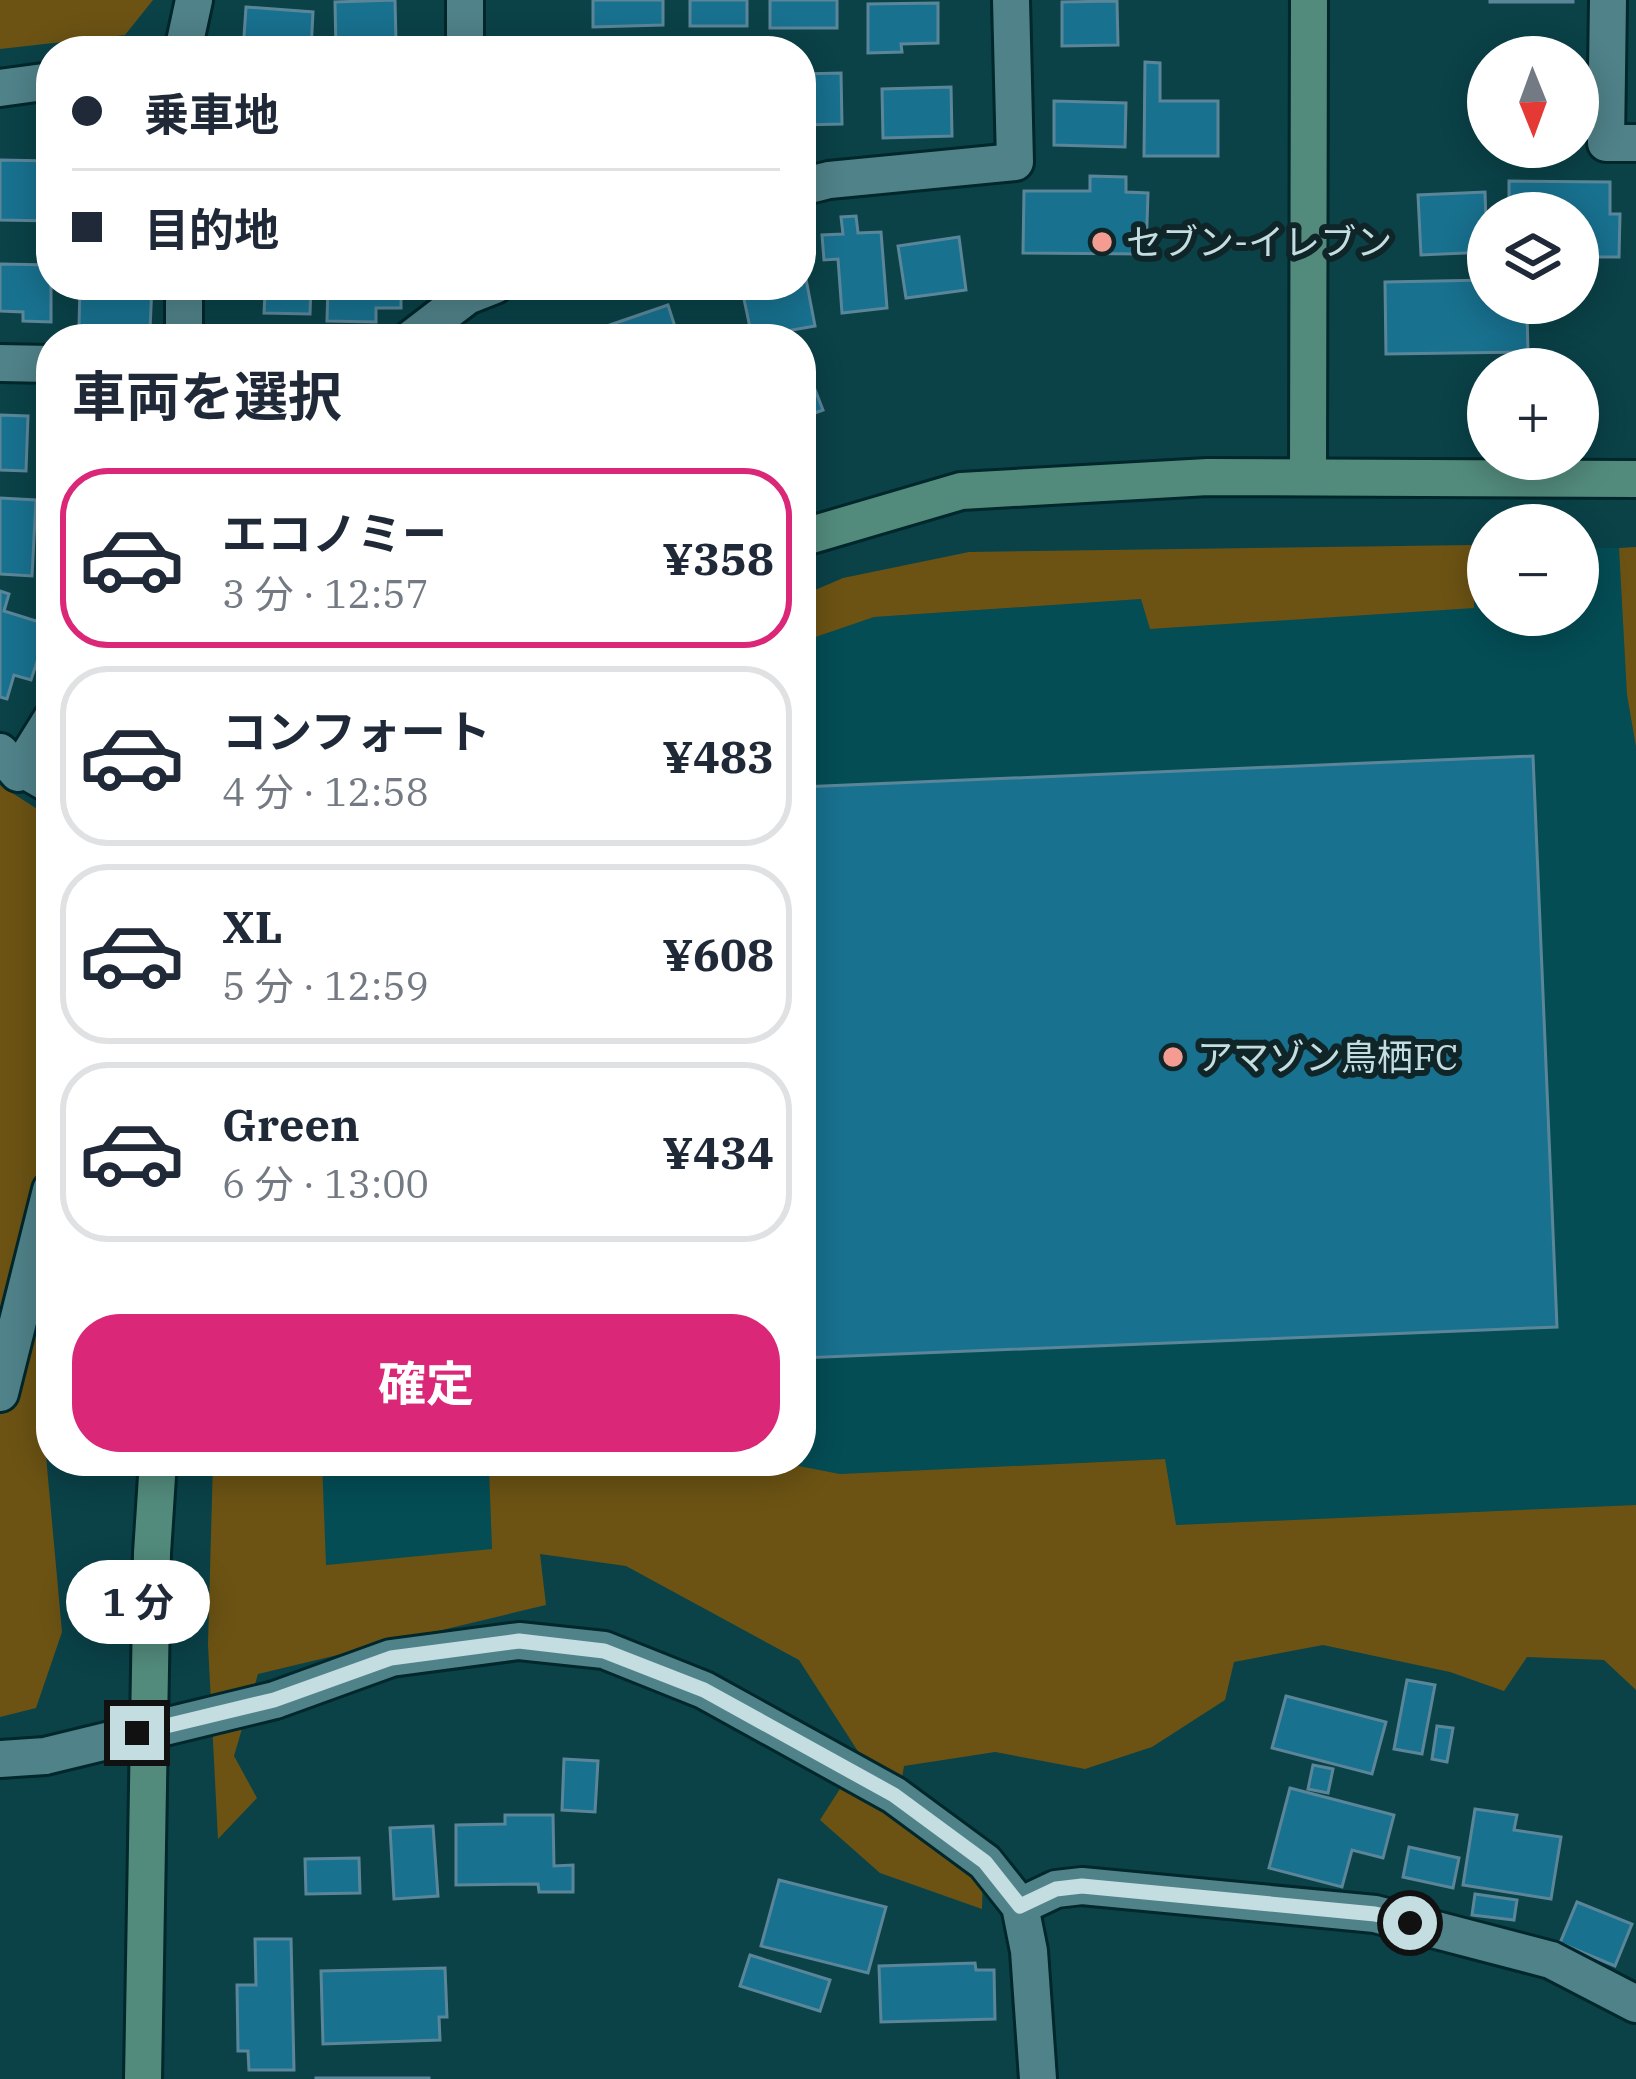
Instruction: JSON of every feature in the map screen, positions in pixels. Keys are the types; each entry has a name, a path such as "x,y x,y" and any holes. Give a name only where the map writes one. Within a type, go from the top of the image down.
{"street":[{"path":"186,36 194,0"},
{"path":"465,0 465,36"},
{"path":"816,183 1015,162 1011,0"},
{"path":"1308,476 1309,0"},
{"path":"1608,0 1606,143 1636,143"},
{"path":"0,88 36,83"},
{"path":"430,324 462,300"},
{"path":"0,363 36,364"},
{"path":"816,534 962,490 1208,477 1636,479"},
{"path":"9,763 36,735"},
{"path":"0,1393 36,1250"},
{"path":"143,2079 157,1476"},
{"path":"0,1759 45,1756 274,1700 391,1658 519,1641 604,1651 704,1690 894,1795 985,1862 1020,1906 1029,1951 1038,2079"},
{"path":"1020,1906 1056,1889 1082,1886 1375,1914 1551,1960 1636,2004"}],"lane":[{"path":"9,763 36,782"}],"shaded area":[{"path":"0,0 153,0 125,35 36,36 36,45 0,49"},
{"path":"1467,545 1467,608 1150,629 1141,599 874,617 816,637 816,590 843,578 969,552"},
{"path":"1636,547 1636,747 1627,695 1619,548"},
{"path":"1599,548 1619,548 1627,694 1636,747 1636,1505 1175,1525 1164,1459 840,1474 816,1469 816,637 874,617 1141,599 1151,629 1467,607 1467,636 1599,636"},
{"path":"0,785 36,808 36,1476 48,1476 62,1632 36,1708 0,1717"},
{"path":"1165,1459 1176,1525 1636,1505 1636,1690 1604,1660 1527,1657 1504,1691 1450,1672 1323,1645 1234,1662 1225,1700 1152,1747 1085,1769 995,1752 904,1766 897,1809 983,1873 982,1909 880,1873 820,1820 861,1756 799,1660 626,1566 540,1554 546,1605 258,1674 234,1756 257,1798 218,1839 208,1644 213,1476 323,1476 326,1565 492,1549 489,1476 816,1476 816,1469 840,1474"},
{"path":"322,1476 489,1476 492,1550 325,1565"}],"building":[{"path":"395,0 396,36 336,36 335,2"},
{"path":"593,0 663,0 663,25 593,27"},
{"path":"690,0 747,0 747,26 690,26"},
{"path":"770,0 837,0 837,28 770,28"},
{"path":"1573,0 1573,2 1490,2"},
{"path":"1117,1 1118,45 1062,46 1062,2"},
{"path":"938,3 938,43 901,44 902,52 868,53 868,4"},
{"path":"246,7 313,12 312,36 244,36"},
{"path":"1145,62 1160,63 1160,101 1218,101 1218,156 1144,156"},
{"path":"841,73 842,124 816,125 816,74"},
{"path":"951,87 952,136 883,138 882,89"},
{"path":"1054,101 1126,103 1125,147 1054,145"},
{"path":"0,160 36,161 36,221 0,220"},
{"path":"1090,176 1126,177 1126,192 1148,193 1146,254 1023,253 1024,191 1090,191"},
{"path":"1509,181 1610,182 1610,214 1620,214 1619,257 1599,257 1599,192 1509,192"},
{"path":"1467,193 1467,253 1421,255 1418,195"},
{"path":"856,216 858,233 881,232 887,308 842,313 838,259 824,260 822,235 843,234 841,217"},
{"path":"959,237 966,290 906,298 898,246"},
{"path":"0,264 36,265 36,300 51,300 51,322 23,321 23,312 0,311"},
{"path":"1467,280 1467,324 1527,324 1528,348 1386,354 1385,282"},
{"path":"80,300 151,300 150,324 79,324"},
{"path":"265,300 310,300 310,314 264,313"},
{"path":"328,300 401,300 401,308 376,308 376,322 327,321"},
{"path":"744,300 810,300 815,324 749,324"},
{"path":"668,305 674,324 613,324"},
{"path":"0,415 28,416 26,471 0,470"},
{"path":"0,498 36,500 32,576 0,574"},
{"path":"0,591 9,594 4,611 36,621 36,665 31,680 14,675 7,699 0,697"},
{"name":"アマゾン鳥栖FC","path":"1533,756 1557,1327 816,1357 816,786"},
{"path":"1407,1680 1435,1685 1422,1754 1394,1749"},
{"path":"1286,1696 1386,1722 1372,1774 1272,1748"},
{"path":"1437,1726 1453,1728 1447,1762 1432,1759"},
{"path":"564,1759 598,1761 595,1812 562,1810"},
{"path":"1313,1765 1333,1769 1328,1793 1308,1789"},
{"path":"1290,1788 1394,1815 1383,1858 1352,1850 1342,1887 1269,1868"},
{"path":"1475,1809 1517,1815 1514,1830 1561,1837 1551,1899 1463,1885"},
{"path":"505,1815 553,1815 554,1866 573,1865 573,1892 539,1892 538,1884 456,1885 456,1825 505,1824"},
{"path":"433,1826 438,1896 394,1899 390,1828"},
{"path":"1409,1847 1459,1858 1453,1888 1403,1877"},
{"path":"359,1858 360,1893 306,1894 305,1859"},
{"path":"779,1880 886,1907 868,1973 761,1946"},
{"path":"1475,1894 1517,1900 1514,1920 1472,1915"},
{"path":"1577,1902 1632,1924 1615,1966 1560,1943"},
{"path":"255,1939 291,1939 294,2070 249,2070 248,2051 238,2051 237,1985 256,1985"},
{"path":"750,1955 830,1980 820,2011 740,1986"},
{"path":"975,1963 976,1970 994,1970 995,2019 881,2022 879,1966"},
{"path":"445,1968 447,2017 439,2017 440,2040 323,2044 321,1971"},
{"path":"429,2078 429,2079 316,2079"}],"place":[{"name":"セブン-イレブン","path":"1102,242"},
{"name":"アマゾン鳥栖FC","path":"1173,1057"}],"route":[{"path":"137,1733 274,1700 391,1658 519,1641 604,1651 704,1690 894,1795 985,1862 1020,1906 1056,1889 1082,1886 1375,1914 1410,1923"}]}
